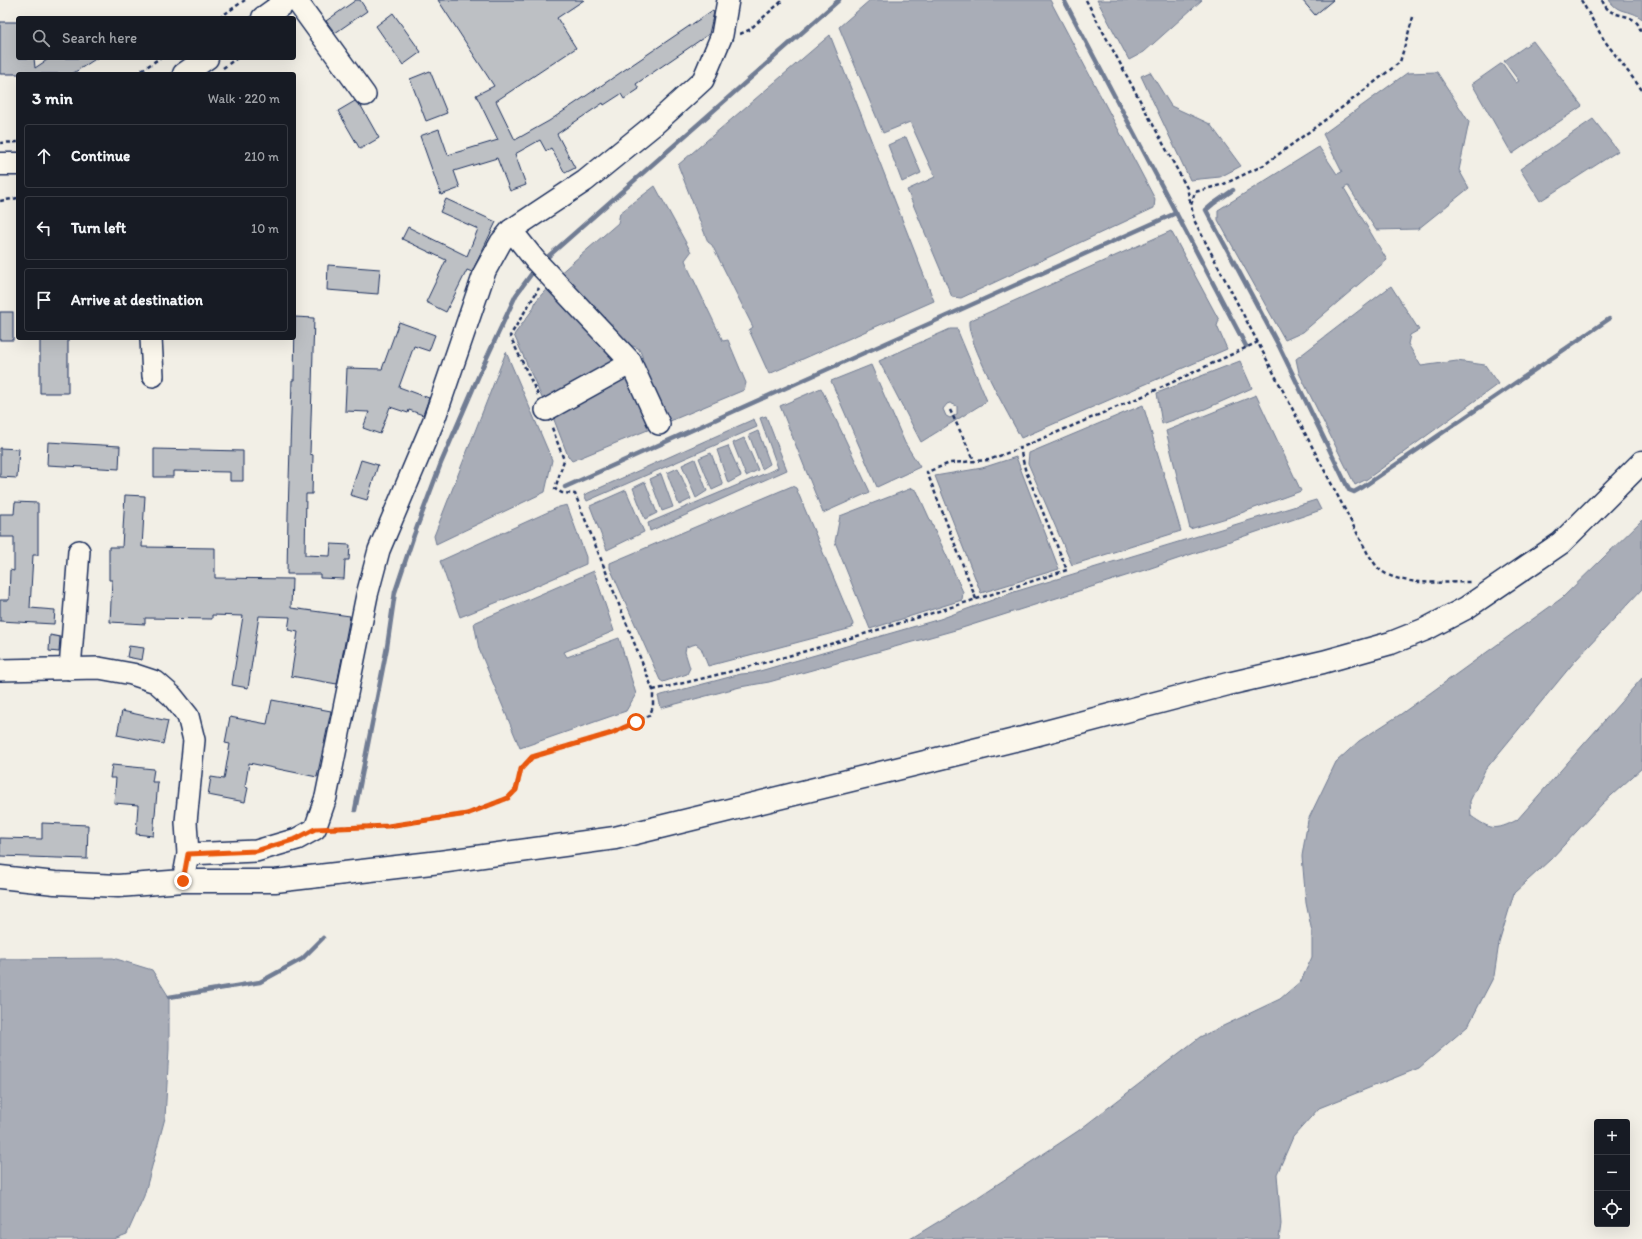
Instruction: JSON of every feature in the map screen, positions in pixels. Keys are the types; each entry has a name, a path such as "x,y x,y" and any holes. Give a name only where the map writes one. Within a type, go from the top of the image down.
{"main road":[{"path":"265,16 288,0"},
{"path":"190,72 214,64"},
{"path":"0,164 16,164"},
{"path":"0,877 55,883 118,886 183,881 275,881 440,862 615,838 1023,738 1228,684 1346,656 1390,643 1426,629 1466,608 1561,543 1642,462"}],"street":[{"path":"296,0 365,95"},
{"path":"188,854 256,851 296,839 315,829 326,797 368,595 379,550 434,420 486,271 501,242 511,230 585,181 654,124 702,80 722,35 728,0"},
{"path":"511,230 543,269 630,361 659,424"},
{"path":"151,340 153,376"},
{"path":"546,410 622,368 630,361"},
{"path":"70,669 78,550"},
{"path":"0,670 99,668 132,674 156,682 172,696 188,716 194,740 186,822 188,854 183,881"}],"path":[{"path":"222,16 245,0"},
{"path":"722,35 734,37 749,30 783,0"},
{"path":"1086,0 1186,188 1194,220 1368,554 1380,569 1399,580 1477,582"},
{"path":"1581,0 1604,40 1642,90"},
{"path":"1602,0 1605,7 1612,13 1631,18 1638,22 1642,33"},
{"path":"1191,205 1195,192 1224,184 1264,165 1348,103 1400,62 1414,17"},
{"path":"139,72 157,60"},
{"path":"214,64 229,60"},
{"path":"0,143 16,142"},
{"path":"0,201 16,198"},
{"path":"315,829 388,826 467,814 508,798 516,790 521,769 532,757 612,733 650,715 653,706 653,690 575,494 562,493 555,489 564,460 546,410 510,336 537,290 543,269"},
{"path":"976,600 928,472 950,463 989,460 1020,448 1143,396 1258,342"},
{"path":"950,410 975,462"},
{"path":"653,690 713,677 865,635 1067,570 1025,469 1020,448"}],"shaded area":[{"path":"870,0 1050,0 1155,199 1154,208 961,298 952,297 907,190 935,177 910,122 883,133 839,27"},
{"path":"1097,0 1202,0 1144,52 1129,60"},
{"path":"1609,0 1642,0 1642,19 1617,8"},
{"path":"830,35 934,301 769,374 749,330 753,327 712,245 708,242 678,165"},
{"path":"1533,41 1582,106 1512,154 1472,84 1502,63 1516,83 1519,81 1504,61"},
{"path":"1150,72 1171,106 1210,124 1241,166 1220,177 1190,180 1141,76"},
{"path":"1437,72 1469,122 1459,170 1469,188 1418,229 1376,230 1348,186 1344,188 1387,260 1303,332 1285,340 1218,220 1218,210 1319,147 1337,174 1342,172 1323,134 1407,73"},
{"path":"1593,119 1618,151 1540,201 1520,169"},
{"path":"906,137 921,173 902,182 888,145"},
{"path":"655,186 691,252 685,260 689,270 723,341 728,340 746,383 744,390 663,424 640,372 643,360 638,348 630,345 623,346 558,275 618,223 620,213"},
{"path":"1171,231 1219,320 1217,326 1227,349 1021,438 981,361 974,345 969,321"},
{"path":"550,285 616,361 546,407 514,335 533,309 536,301"},
{"path":"1391,286 1419,330 1410,335 1408,344 1421,366 1457,361 1485,365 1498,384 1367,479 1355,485 1299,373 1296,359"},
{"path":"950,329 957,329 987,401 921,442 879,361","holes":["950,403 957,406 957,414 950,418 946,416 943,409 947,404"]},
{"path":"506,352 552,460 545,492 436,544 434,536"},
{"path":"1240,361 1252,388 1205,409 1162,424 1157,393"},
{"path":"871,365 905,443 920,467 877,487 831,381"},
{"path":"622,373 632,378 655,427 572,461 568,456 551,412"},
{"path":"821,388 870,492 823,513 780,406"},
{"path":"1256,395 1301,491 1230,517 1190,529 1166,431"},
{"path":"1143,405 1181,531 1072,565 1028,463 1029,453"},
{"path":"766,416 787,470 650,531 648,523 778,468 760,418"},
{"path":"754,419 757,427 587,501 584,495"},
{"path":"758,431 770,464 762,469 749,435"},
{"path":"744,438 758,470 746,476 733,443"},
{"path":"728,446 741,476 728,483 717,450"},
{"path":"711,453 723,485 712,490 699,458"},
{"path":"1016,457 1059,569 981,593 935,476 982,468"},
{"path":"695,459 707,491 696,498 682,465"},
{"path":"678,468 691,499 679,505 667,473"},
{"path":"661,474 673,507 662,511 650,479"},
{"path":"645,482 657,513 645,519 633,488"},
{"path":"792,486 796,488 853,624 852,628 708,666 701,648 696,644 686,647 685,652 690,668 687,674 663,682 660,680 610,568 610,563"},
{"path":"912,488 917,491 963,592 962,600 870,629 835,542 840,516"},
{"path":"626,490 644,532 607,550 590,506"},
{"path":"1316,500 1321,510 1151,568 959,629 769,682 740,687 661,708 658,696 741,674 753,673 940,619 1014,592"},
{"path":"567,505 586,557 586,564 460,617 440,561 559,507"},
{"path":"1642,520 1642,589 1575,661 1485,770 1470,801 1471,816 1484,824 1493,827 1503,826 1517,820 1642,678 1642,768 1602,804 1551,859 1514,893 1499,943 1494,976 1468,1026 1419,1068 1319,1108 1293,1137 1277,1174 1281,1224 1279,1239 910,1239 969,1203 1078,1131 1200,1037 1280,999 1301,981 1312,957 1312,932 1306,903 1302,856 1308,820 1336,762 1359,741 1401,714 1562,598"},
{"path":"594,571 614,631 564,652 567,657 619,638 636,694 626,711 520,748 479,649 474,623"},
{"path":"113,958 152,970 169,997 169,1049 165,1118 144,1196 127,1234 114,1239 0,1239 0,959"}],"building":[{"path":"356,0 360,0 367,11 335,33 326,21"},
{"path":"438,0 584,0 557,18 576,48 496,101 515,140 549,121 713,10 714,12 709,34 636,84 639,89 624,99 621,94 604,105 603,103 557,134 575,168 565,173 551,148 546,151 540,140 515,154 526,185 510,191 497,158 454,171 460,188 441,195 420,136 439,129 448,155 498,140 476,95 494,86"},
{"path":"1302,0 1333,0 1315,15"},
{"path":"393,13 421,52 403,65 376,26"},
{"path":"0,22 16,22 16,60 34,60 35,68 47,60 94,60 75,72 16,72 16,74 0,74"},
{"path":"430,71 447,113 426,121 410,79"},
{"path":"355,101 361,106 379,138 360,149 338,111"},
{"path":"446,199 496,222 472,272 467,270 446,312 426,302 446,260 402,239 408,227 467,256 478,229 440,212"},
{"path":"328,265 380,269 378,294 327,290"},
{"path":"0,312 13,312 13,340 0,340"},
{"path":"296,317 314,318 310,454 313,455 312,494 306,494 305,555 330,556 331,544 350,545 349,560 345,560 344,579 320,578 320,574 287,574 292,380 294,380"},
{"path":"399,322 435,335 429,351 414,346 399,387 429,398 423,415 409,410 408,413 390,407 380,434 363,428 369,412 345,411 347,368 382,369"},
{"path":"40,340 68,340 68,393 40,393"},
{"path":"48,442 120,446 119,469 47,465"},
{"path":"0,448 19,449 17,478 0,477"},
{"path":"154,449 243,451 243,481 230,481 230,472 173,471 173,477 154,477"},
{"path":"361,460 378,465 367,500 350,495"},
{"path":"125,495 145,496 142,547 215,548 215,578 292,579 291,608 350,616 337,684 291,676 298,632 288,630 290,617 259,616 248,688 232,685 243,616 212,615 212,619 145,618 145,624 110,622 112,580 109,580 109,547 122,547"},
{"path":"15,502 38,503 38,555 33,555 30,608 55,610 54,624 0,621 0,600 9,600 10,570 14,571 14,537 0,537 0,514 14,514"},
{"path":"50,635 60,637 59,652 49,651"},
{"path":"129,646 144,648 142,660 127,657"},
{"path":"272,700 331,711 317,777 249,763 245,787 248,788 245,802 208,795 211,777 224,779 230,744 225,743 230,717 267,724"},
{"path":"122,711 168,721 163,744 117,735"},
{"path":"112,765 154,769 152,782 158,782 153,836 136,834 138,805 114,803 116,778 110,778"},
{"path":"42,823 88,825 87,859 0,856 0,838 42,839"}],"waterway":[{"path":"543,261 839,0"},
{"path":"1064,0 1246,346"},
{"path":"1233,190 1206,210 1280,348 1349,490 1354,492 1609,319"},
{"path":"565,487 1176,213"},
{"path":"355,810 387,647 395,592 414,535 441,463 482,368 516,295 535,269"},
{"path":"169,997 260,982 302,959 323,938"}],"route":[{"path":"183,881 188,854 256,851 296,839 315,829 388,826 467,814 508,798 516,790 521,769 532,757 612,733 636,722"}]}
